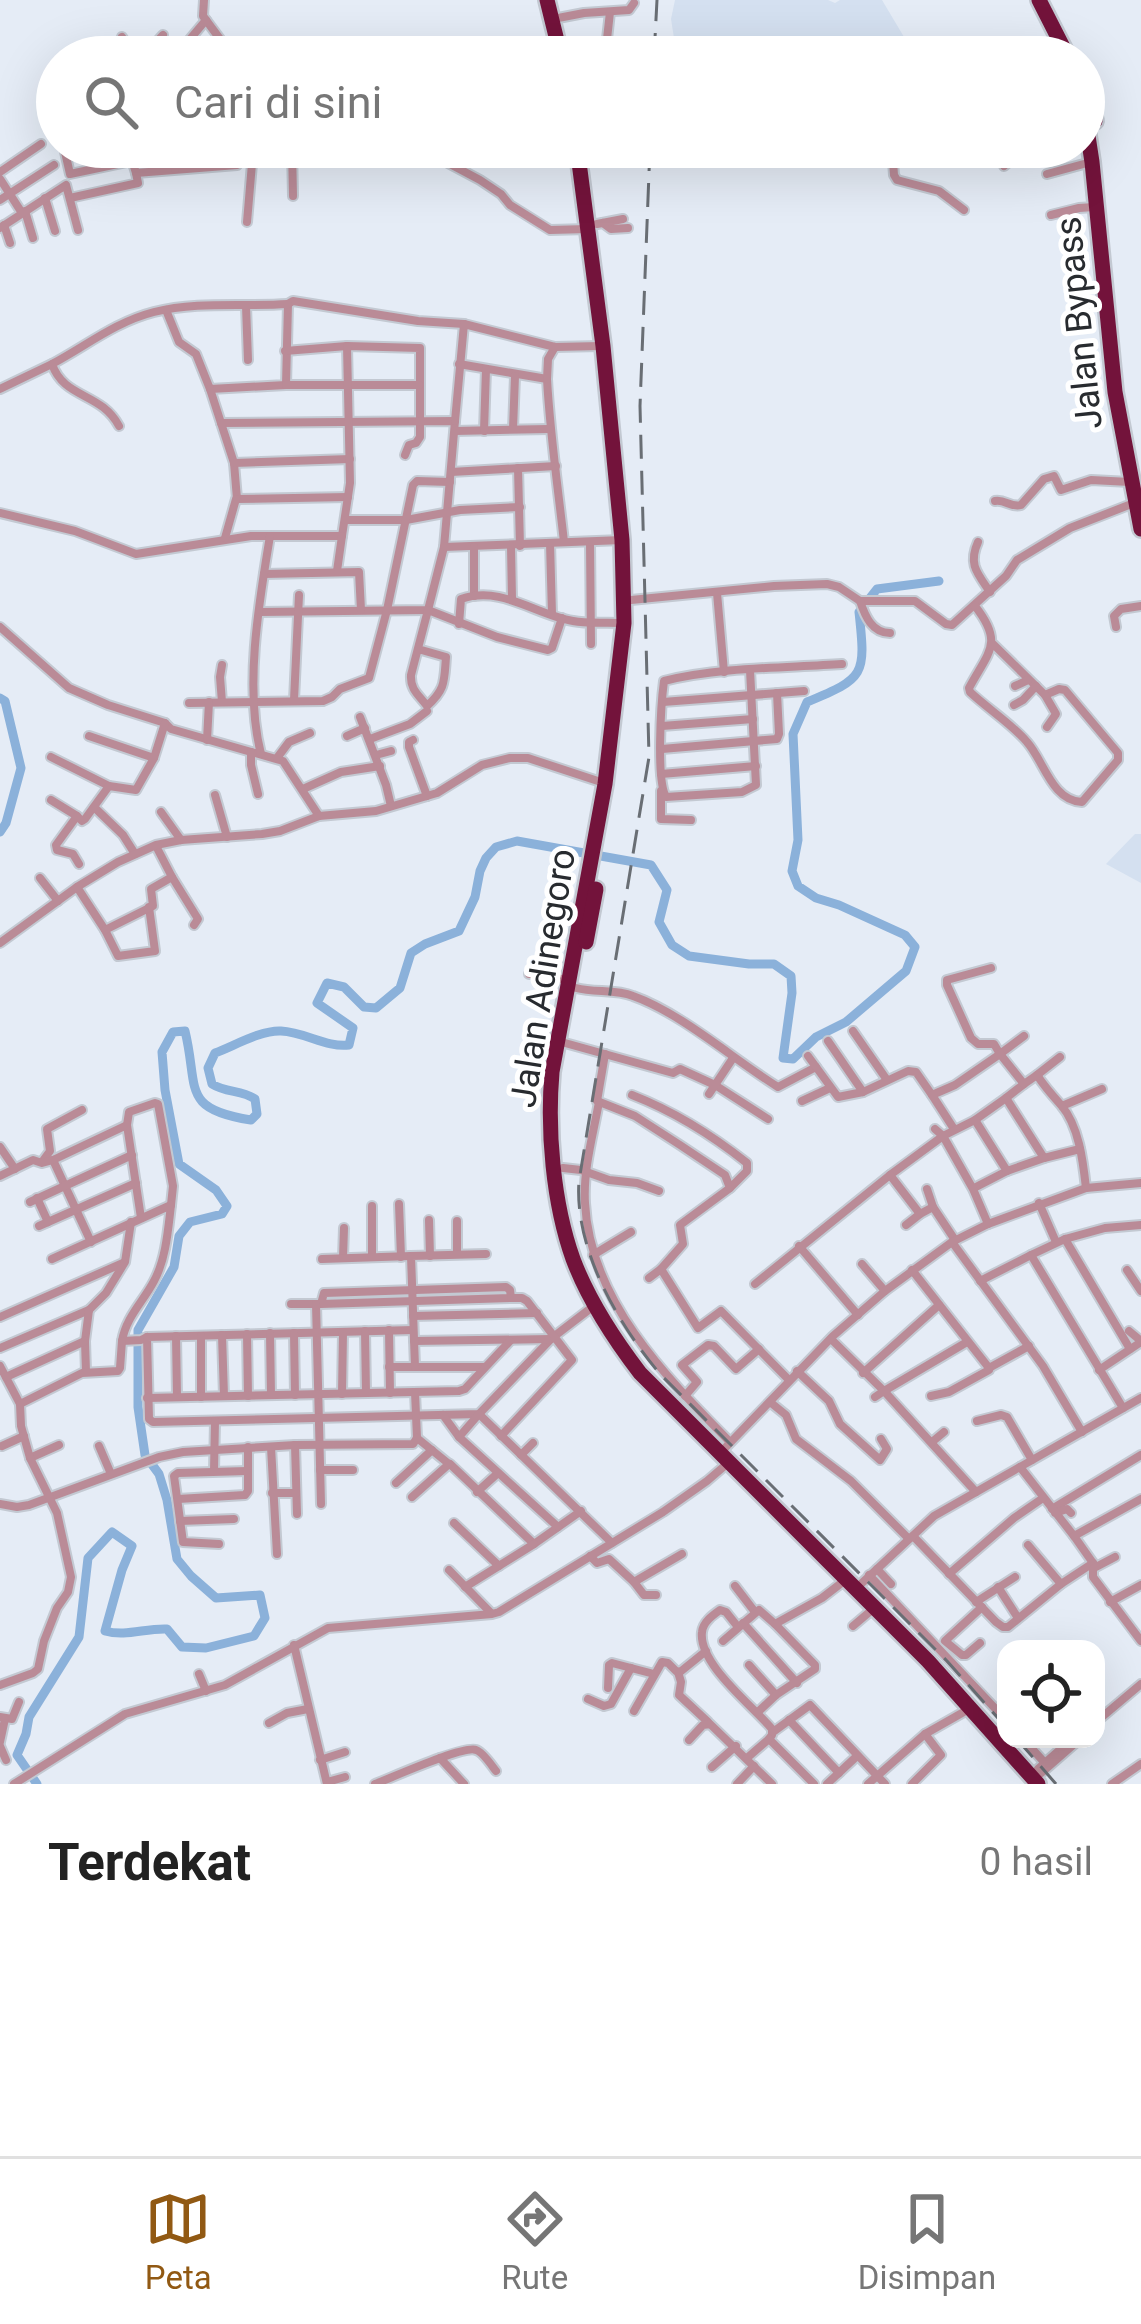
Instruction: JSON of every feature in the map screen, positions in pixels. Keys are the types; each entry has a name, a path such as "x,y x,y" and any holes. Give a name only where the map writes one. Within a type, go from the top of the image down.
{"highway":[{"path":"537,0 546,36"},
{"path":"548,0 556,36"},
{"path":"1039,0 1060,36"},
{"path":"1049,0 1064,36"},
{"name":"Jalan Adinegoro","path":"582,168 596,225"},
{"name":"Jalan Adinegoro","path":"589,168 622,540 624,622 616,734 600,837"},
{"name":"Jalan Bypass","path":"1093,168 1115,392 1141,529"},
{"name":"Jalan Bypass","path":"1102,168 1135,493"},
{"name":"Jalan Adinegoro","path":"601,297 628,531 629,652 593,877 550,1096 552,1148 563,1226 574,1262 623,1351 678,1404"},
{"path":"566,1016 558,1113 573,1238 629,1346 678,1404 864,1577 997,1725"},
{"path":"864,1577 873,1609 970,1708 1046,1770"},
{"path":"1021,1748 1046,1770"}],"street":[{"path":"204,0 202,12 218,36"},
{"path":"552,20 631,10 634,3"},
{"path":"607,36 610,12"},
{"path":"192,36 206,20"},
{"path":"33,238 24,212 0,175 36,147"},
{"path":"0,200 49,168"},
{"path":"70,198 138,183 134,168"},
{"path":"136,173 206,168"},
{"path":"247,222 252,168"},
{"path":"292,168 293,196"},
{"path":"455,168 553,230 596,225 611,229 626,224"},
{"path":"895,168 897,180 939,191 964,210"},
{"path":"1047,174 1070,168"},
{"path":"10,243 2,226 66,185 78,230"},
{"path":"45,198 55,231"},
{"path":"1051,215 1096,207"},
{"path":"0,389 120,324 166,310 212,305 299,301 464,324 555,347 603,346"},
{"path":"286,385 288,304"},
{"path":"246,307 248,360"},
{"path":"166,310 179,342 196,354 234,464 237,499 225,538"},
{"path":"418,650 446,657 446,679 440,694 427,706 411,687 418,650 444,547 464,324"},
{"path":"285,351 347,346 420,348 419,440 404,455"},
{"path":"337,572 349,497 347,346"},
{"path":"555,347 548,358 549,429 564,542"},
{"path":"52,364 58,380 106,408 118,426"},
{"path":"460,364 548,380"},
{"path":"484,431 486,369"},
{"path":"513,429 515,376"},
{"path":"210,389 419,385"},
{"path":"221,423 421,422 484,431 549,429"},
{"path":"234,464 350,459"},
{"path":"188,703 328,700 340,689 369,678 415,482 556,466"},
{"path":"512,599 520,508 518,468"},
{"path":"995,501 1021,505 1044,479 1054,476 1061,490 1091,480 1135,493"},
{"path":"631,600 827,584 866,602 915,601 949,625 990,592 1013,562 1135,493"},
{"path":"237,499 349,497"},
{"path":"345,520 406,520 460,510 520,508"},
{"path":"0,513 75,531 136,554 225,538 342,536"},
{"path":"258,794 251,765 256,754 254,703 271,536"},
{"path":"444,547 622,540"},
{"path":"590,542 591,644"},
{"path":"978,542 972,563 990,592"},
{"path":"550,543 552,614"},
{"path":"474,547 474,596"},
{"path":"264,574 361,573 361,610"},
{"path":"717,593 724,672"},
{"path":"294,700 299,595"},
{"path":"459,624 461,599 474,596 512,599 562,618 624,622"},
{"path":"866,602 866,617 881,633 890,633"},
{"path":"975,605 991,631 993,644 1046,695 1056,712 1046,727"},
{"path":"1116,627 1114,616 1121,609 1141,606"},
{"path":"260,612 428,610 497,637 548,650 562,618"},
{"path":"0,627 69,688 171,729 277,758 286,764 319,816"},
{"path":"993,644 970,692 1024,738 1069,800 1082,802 1119,755 1065,691 1046,695"},
{"path":"691,820 661,819 663,684 667,679 842,664"},
{"path":"222,665 222,702"},
{"path":"662,790 668,798 750,790 756,785 750,670"},
{"path":"1015,686 1032,683"},
{"path":"1014,705 1023,700 1032,683"},
{"path":"663,702 804,691"},
{"path":"662,749 779,737 777,693"},
{"path":"207,740 209,702"},
{"path":"370,739 410,724 427,711"},
{"path":"360,717 391,806"},
{"path":"662,726 753,719"},
{"path":"51,757 109,786 135,791 154,758 165,723"},
{"path":"347,736 365,728"},
{"path":"277,758 290,742 310,733"},
{"path":"88,736 154,758"},
{"path":"413,740 408,744 427,796"},
{"path":"376,755 391,751"},
{"path":"0,943 77,886 156,845 280,831 319,816 376,811 427,796 482,765 510,758 528,758 605,784"},
{"path":"303,788 341,772 380,766"},
{"path":"661,774 756,766"},
{"path":"51,800 83,821 109,786"},
{"path":"214,795 227,837"},
{"path":"94,807 135,854"},
{"path":"160,812 181,839"},
{"path":"77,817 56,848 73,854 79,864"},
{"path":"156,845 198,919 194,925"},
{"path":"105,930 149,908 155,903 151,889 172,877"},
{"path":"40,878 58,901"},
{"path":"77,886 118,956 154,952 149,908"},
{"path":"991,968 949,978 947,985 973,1041 994,1044 1024,1084"},
{"path":"529,974 542,973 573,985 631,995 675,1017 778,1087 816,1067"},
{"path":"853,1031 887,1081"},
{"path":"932,1095 970,1076 1024,1036"},
{"path":"828,1041 863,1092"},
{"path":"565,1043 673,1073 680,1069 768,1119"},
{"path":"605,1054 599,1102 635,1116 724,1175 730,1188"},
{"path":"808,1057 842,1098 913,1071 954,1129"},
{"path":"755,1284 890,1175 1060,1057"},
{"path":"712,1089 733,1058"},
{"path":"1037,1075 1062,1106 1080,1149 1086,1188"},
{"path":"802,1101 830,1088"},
{"path":"1062,1106 1102,1089"},
{"path":"632,1095 672,1114 747,1162 747,1171 730,1188 680,1225 683,1244 649,1278"},
{"path":"1006,1098 1044,1158"},
{"path":"599,1102 586,1172 587,1233 593,1255 678,1404 697,1382 682,1365 708,1345 736,1369 759,1349"},
{"path":"0,1348 89,1310 106,1293 125,1262 136,1220 129,1112 158,1104 173,1186 166,1244 156,1279 125,1326 119,1370 86,1372 20,1404"},
{"path":"40,1163 50,1151 47,1130 82,1110"},
{"path":"975,1120 1007,1171"},
{"path":"0,1176 32,1160 53,1160 127,1125"},
{"path":"934,1129 943,1136 988,1224"},
{"path":"0,1148 15,1168"},
{"path":"973,1189 1007,1171 1080,1149"},
{"path":"132,1155 33,1200 44,1224 136,1183"},
{"path":"53,1160 92,1242"},
{"path":"563,1168 659,1191"},
{"path":"890,1175 920,1214"},
{"path":"472,1626 678,1502 797,1370 884,1291 953,1241 1086,1188 1141,1183"},
{"path":"927,1190 953,1241 1029,1346 1082,1432"},
{"path":"1039,1203 1130,1349"},
{"path":"399,1204 415,1367"},
{"path":"52,1259 171,1205"},
{"path":"371,1206 372,1257"},
{"path":"906,1225 933,1207"},
{"path":"429,1220 430,1256"},
{"path":"457,1221 458,1254"},
{"path":"980,1281 1060,1240 1105,1228 1141,1225"},
{"path":"343,1258 344,1228"},
{"path":"593,1255 631,1232"},
{"path":"800,1246 858,1315"},
{"path":"322,1258 486,1254"},
{"path":"1031,1256 1123,1408"},
{"path":"0,1317 125,1262"},
{"path":"862,1264 884,1291"},
{"path":"661,1269 698,1328 721,1311 789,1380"},
{"path":"912,1270 984,1364 992,1368"},
{"path":"1127,1270 1141,1291"},
{"path":"291,1304 506,1287 525,1299 572,1358 501,1436"},
{"path":"320,1301 320,1504"},
{"path":"459,1437 554,1337 596,1304"},
{"path":"863,1373 939,1305"},
{"path":"86,1372 89,1310"},
{"path":"413,1316 537,1313"},
{"path":"389,1330 390,1393"},
{"path":"122,1340 413,1330"},
{"path":"365,1331 366,1393"},
{"path":"1099,1370 1141,1342 1129,1331"},
{"path":"342,1394 343,1332"},
{"path":"270,1333 271,1395"},
{"path":"294,1333 295,1395"},
{"path":"247,1334 248,1396"},
{"path":"222,1335 224,1396"},
{"path":"176,1336 177,1397"},
{"path":"201,1336 201,1397"},
{"path":"414,1341 554,1337"},
{"path":"140,1339 153,1422 479,1414 612,1543"},
{"path":"831,1339 976,1492"},
{"path":"6,1377 86,1341"},
{"path":"147,1398 463,1391 509,1341"},
{"path":"879,1394 967,1342"},
{"path":"931,1396 949,1392 1029,1346"},
{"path":"0,1366 20,1404 30,1458 61,1523 69,1561 69,1588 44,1641 38,1669 0,1685"},
{"path":"389,1367 486,1367"},
{"path":"797,1370 829,1401 840,1424 880,1460 887,1449 881,1438"},
{"path":"0,1504 23,1507 159,1457 215,1448 413,1444 417,1438 415,1392"},
{"path":"775,1624 864,1577 934,1516 1141,1398"},
{"path":"770,1402 786,1415 796,1438 851,1481 1003,1627 1061,1584 1115,1557"},
{"path":"443,1415 459,1437 558,1527"},
{"path":"977,1421 1007,1417 1032,1460"},
{"path":"214,1471 215,1421"},
{"path":"932,1442 944,1432"},
{"path":"2,1446 24,1436"},
{"path":"417,1438 534,1544"},
{"path":"521,1455 533,1443"},
{"path":"30,1458 59,1445"},
{"path":"99,1445 111,1474"},
{"path":"296,1445 297,1514"},
{"path":"178,1499 245,1496 248,1447"},
{"path":"271,1447 278,1554"},
{"path":"396,1483 432,1450"},
{"path":"1053,1511 1141,1455"},
{"path":"412,1497 449,1464"},
{"path":"1020,1467 1074,1536 1110,1602 1140,1636"},
{"path":"320,1469 353,1469"},
{"path":"219,1544 184,1544 175,1474 247,1471"},
{"path":"477,1492 498,1473"},
{"path":"272,1492 296,1493"},
{"path":"950,1574 1043,1498"},
{"path":"1074,1536 1141,1499"},
{"path":"465,1587 581,1511"},
{"path":"1053,1511 1071,1513"},
{"path":"180,1521 235,1519"},
{"path":"454,1523 499,1566"},
{"path":"1028,1545 1061,1584"},
{"path":"634,1582 682,1555"},
{"path":"590,1556 597,1563 609,1559 644,1594 656,1594"},
{"path":"448,1570 487,1615"},
{"path":"980,1643 962,1655 946,1641 998,1587 1015,1576"},
{"path":"864,1577 891,1584"},
{"path":"864,1577 997,1710"},
{"path":"1110,1602 1141,1585"},
{"path":"735,1586 755,1612"},
{"path":"998,1587 1018,1618"},
{"path":"853,1626 873,1609"},
{"path":"797,1682 724,1610 717,1611 703,1629 706,1651 716,1670 758,1712 771,1735 814,1784"},
{"path":"723,1640 761,1610 815,1665 814,1671 758,1712"},
{"path":"14,1784 125,1714 225,1685 321,1631 487,1615"},
{"path":"750,1651 760,1642"},
{"path":"294,1646 327,1783 344,1777"},
{"path":"678,1672 706,1651"},
{"path":"634,1711 664,1662 678,1672 679,1695 772,1784"},
{"path":"608,1688 610,1664 655,1674"},
{"path":"749,1665 776,1695"},
{"path":"587,1699 611,1704 631,1668"},
{"path":"200,1674 206,1691"},
{"path":"1105,1714 1141,1684"},
{"path":"6,1760 0,1744 2,1718 12,1719 19,1702"},
{"path":"737,1784 771,1735 810,1705 885,1784"},
{"path":"868,1784 925,1734 970,1708"},
{"path":"269,1723 308,1709"},
{"path":"789,1720 839,1773"},
{"path":"689,1740 710,1724"},
{"path":"912,1784 940,1757 925,1734"},
{"path":"712,1767 736,1746"},
{"path":"1046,1770 1068,1748"},
{"path":"375,1784 475,1749 496,1771"},
{"path":"320,1760 345,1752"},
{"path":"827,1784 857,1756"},
{"path":"440,1758 460,1783"},
{"path":"1112,1784 1141,1764"}],"shaded area":[{"path":"675,0 882,0 903,36 674,36"},
{"path":"1135,834 1141,834 1141,883 1106,864"}],"waterway":[{"path":"37,1784 17,1755 29,1717 79,1637 88,1558 112,1532 132,1546 105,1631 167,1629 182,1647 206,1648 254,1636 265,1618 260,1595 216,1598 177,1559 167,1500 159,1474 145,1455 138,1407 138,1330 174,1267 179,1236 190,1222 222,1214 227,1206 216,1190 179,1164 162,1052 173,1032 185,1031 193,1081 203,1102 251,1120 257,1114 255,1099 212,1084 208,1068 215,1053 273,1031 349,1045 353,1028 317,1003 327,983 344,987 364,1007 376,1008 400,988 411,953 459,931 486,858 496,847 517,841 651,865 667,890 659,922 672,945 689,956 774,964 791,976 783,1058 793,1059 906,971 915,947 905,935 798,886 792,871 798,840 793,734 807,702 841,687 857,672 862,650 859,612 877,589 939,581"},
{"path":"0,698 5,701 21,768 0,832"}],"railway":[{"path":"655,36 657,0"},
{"path":"649,168 640,406 649,757 579,1181 584,1233 615,1309 660,1374 997,1717"},
{"path":"1025,1748 1056,1784"}]}
